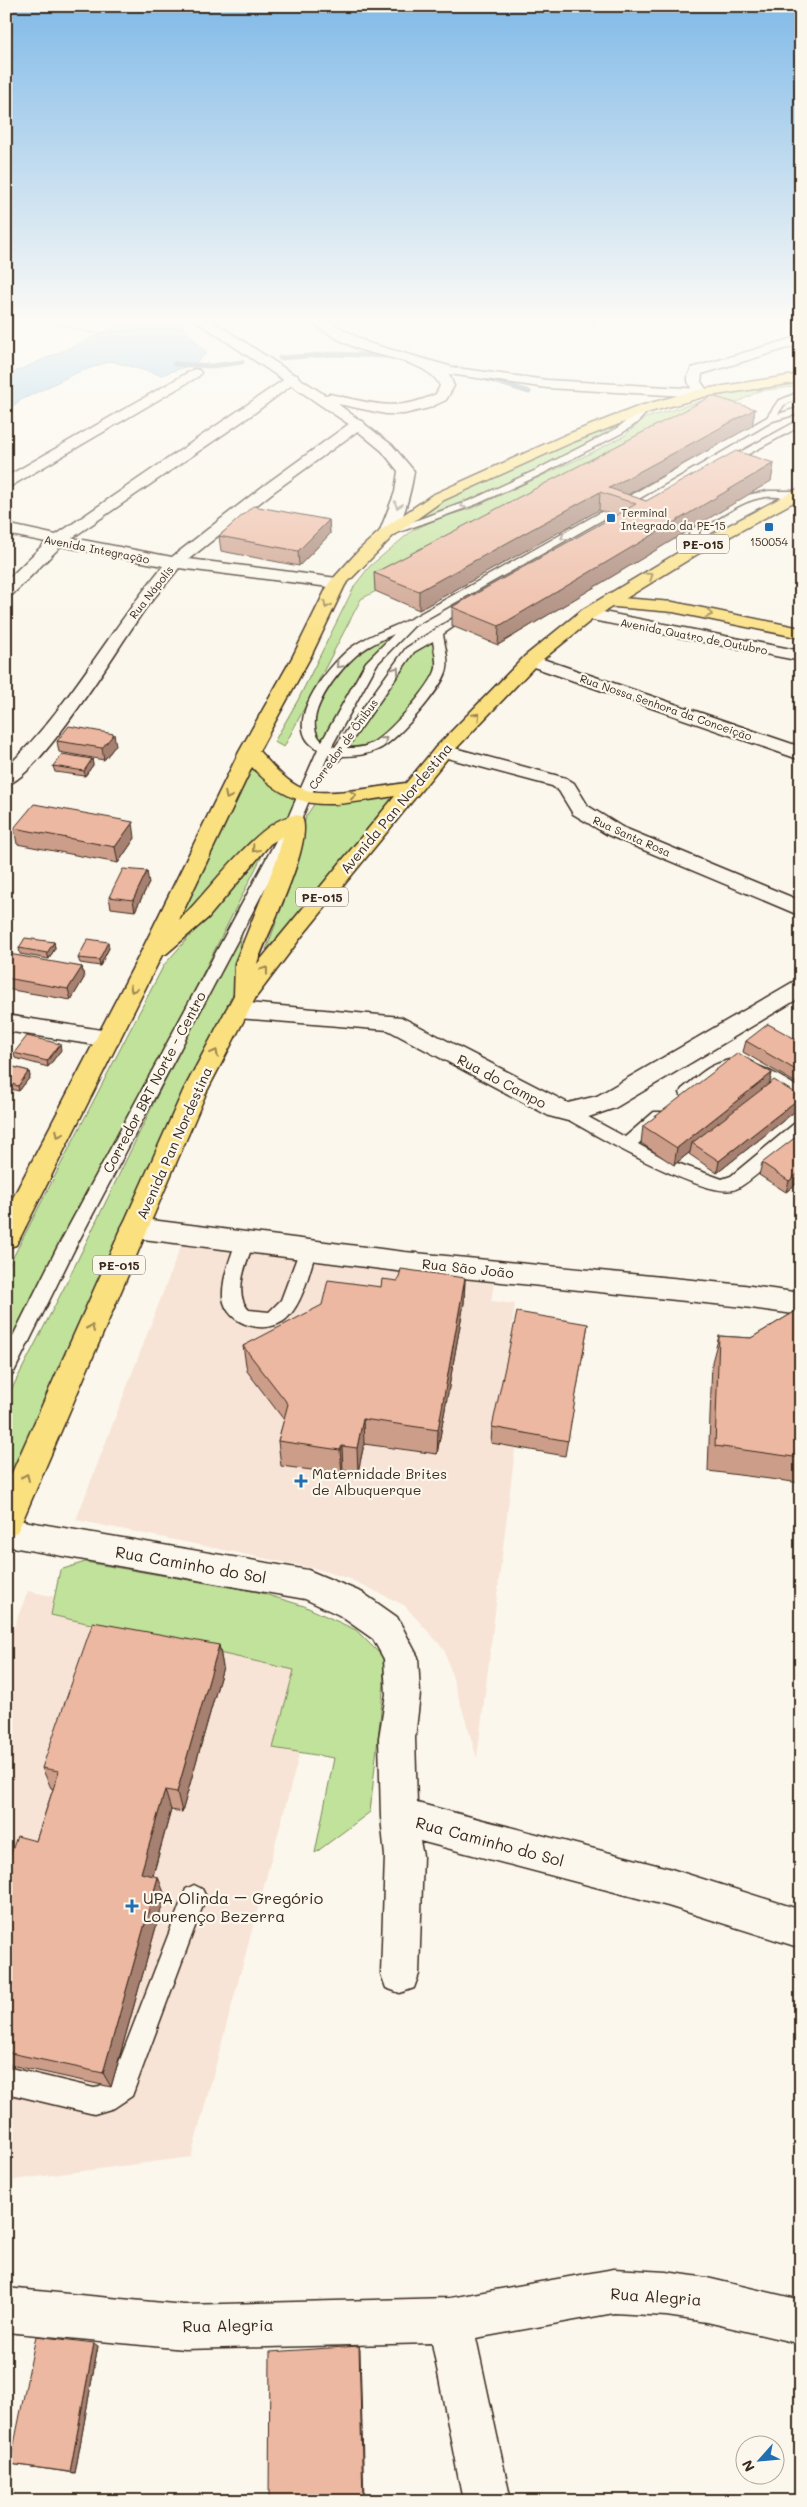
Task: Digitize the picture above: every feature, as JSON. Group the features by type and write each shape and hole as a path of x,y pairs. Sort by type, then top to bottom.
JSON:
{"main road":[{"path":"6,1238 151,954 249,752 302,656 337,583 387,533 437,498 578,435"},
{"name":"Avenida Pan Nordestina","path":"6,1522 195,1091 242,1003 294,931 443,751 531,660 588,614 690,552 799,493"},
{"path":"609,602 639,602 673,607 801,633"},
{"path":"249,752 278,781 304,796 374,794 412,788"},
{"path":"151,954 200,913 264,840 294,820"},
{"path":"242,1003 246,963 293,845 294,820"}],"street":[{"path":"6,484 89,435"},
{"path":"6,591 57,541 214,435"},
{"name":"Rua Nápolis","path":"6,779 29,757 92,677 138,607 174,563 267,490 343,435"},
{"path":"371,435 386,448 406,471 403,492 387,533"},
{"name":"Avenida Integração","path":"6,529 57,541 174,563 337,583"},
{"name":"Avenida Quatro de Outubro","path":"588,614 801,656"},
{"name":"Rua Nossa Senhora da Conceição","path":"531,660 801,754"},
{"name":"Rua Santa Rosa","path":"443,751 559,782 566,787 580,810 616,831 801,910"},
{"name":"Rua do Campo","path":"242,1003 399,1025 535,1100 558,1110 568,1112 594,1107 606,1102 801,987"},
{"path":"6,1023 108,1039"},
{"name":"Rua São João","path":"135,1228 406,1262 744,1296 801,1304"},
{"name":"Rua Caminho do Sol","path":"6,1532 308,1585 351,1604 385,1628 401,1657 403,1694 397,1738 399,1817 668,1887 801,1929"},
{"path":"399,1817 404,1856 400,1974"},
{"name":"Rua Alegria","path":"6,2310 184,2327 450,2320 614,2291 666,2294 706,2300 801,2322"},
{"path":"450,2320 487,2501"}],"lane":[{"path":"486,602 437,631 442,667 439,676 404,722 382,743 371,748 338,753 325,748 311,737 308,716 328,677 339,664 363,644 380,634 410,624 742,435"},
{"path":"715,469 777,435"},
{"name":"Corredor de Ônibus","path":"304,796 325,748 372,662 410,624"},
{"name":"Corredor de Ônibus","path":"304,796 338,753 410,650 437,631"},
{"name":"Corredor BRT Norte - Centro","path":"6,1369 70,1241 294,820 304,796"},
{"path":"626,1144 718,1068 729,1066 755,1070 801,1097"},
{"path":"568,1112 657,1162 721,1185 730,1185 801,1127"},
{"path":"245,1242 230,1292 236,1308 249,1318 268,1320 282,1313 308,1249"},
{"path":"6,2080 94,2101 105,2099 122,2087 194,1897"}],"shaded area":[{"name":"Maternidade Brites de Albuquerque","path":"182,1243 494,1283 491,1301 515,1304 497,1439 516,1442 477,1758 444,1649 404,1605 350,1579 317,1569 76,1520"},
{"name":"UPA Olinda – Gregório Lourenço Bezerra","path":"28,1591 326,1655 191,2157 6,2181 6,1647"}],"green space":[{"path":"587,435 609,435 474,502 394,531 451,494"},
{"path":"675,435 361,599 284,747 274,742 298,700 355,585 370,566 413,530 439,518 473,508 624,436"},
{"path":"410,624 372,662 328,743 318,742 314,717 336,674 371,639"},
{"path":"437,631 439,676 382,743 338,753 410,650"},
{"path":"250,762 284,793 296,800 287,819 173,928"},
{"path":"406,795 266,950 292,879 306,816 315,803"},
{"path":"264,852 182,1015 6,1348 6,1271 130,1030 164,965"},
{"path":"243,929 237,961 236,997 6,1489 6,1400 66,1284 162,1086"},
{"path":"85,1562 258,1592 304,1606 356,1630 383,1657 384,1683 370,1812 315,1853 334,1758 273,1748 294,1670 51,1615 60,1570"}],"building":[{"path":"638,435 707,435 609,488 646,501 736,451 774,463 499,626 452,607 636,504 600,492 419,591 374,573"},
{"path":"253,506 329,520 298,551 219,536"},
{"path":"69,726 114,734 102,748 57,741"},
{"path":"62,754 92,759 84,771 53,766"},
{"path":"34,804 133,822 115,847 14,828"},
{"path":"123,869 147,871 133,900 109,897"},
{"path":"25,938 54,942 47,953 19,948"},
{"path":"88,939 108,942 99,960 78,958"},
{"path":"9,954 82,967 68,989 6,978 6,958"},
{"path":"768,1024 801,1042 801,1073 746,1041"},
{"path":"27,1036 60,1044 47,1061 14,1053"},
{"path":"738,1053 772,1073 677,1148 643,1126"},
{"path":"6,1065 29,1071 18,1086 6,1082"},
{"path":"774,1080 801,1097 719,1161 692,1143"},
{"path":"801,1133 801,1171 789,1181 762,1163"},
{"path":"401,1269 465,1278 438,1430 363,1419 357,1448 342,1446 340,1450 278,1441 288,1404 243,1346 322,1305 328,1280 381,1287 382,1279 398,1281"},
{"path":"801,1308 801,1458 715,1446 719,1336 751,1338"},
{"path":"517,1312 588,1324 568,1441 492,1427"},
{"path":"93,1622 219,1645 177,1792 165,1790 141,1873 158,1877 103,2073 6,2052 6,1868 17,1836 36,1841 59,1771 42,1768"},
{"path":"36,2336 94,2343 70,2472 10,2464"},
{"path":"359,2346 363,2501 269,2501 270,2352"}],"place":[{"name":"Terminal Integrado da PE-15","path":"611,518"},
{"name":"150054","path":"769,527"},
{"name":"Maternidade Brites de Albuquerque","path":"301,1481"},
{"name":"UPA Olinda – Gregório Lourenço Bezerra","path":"132,1906"}]}
